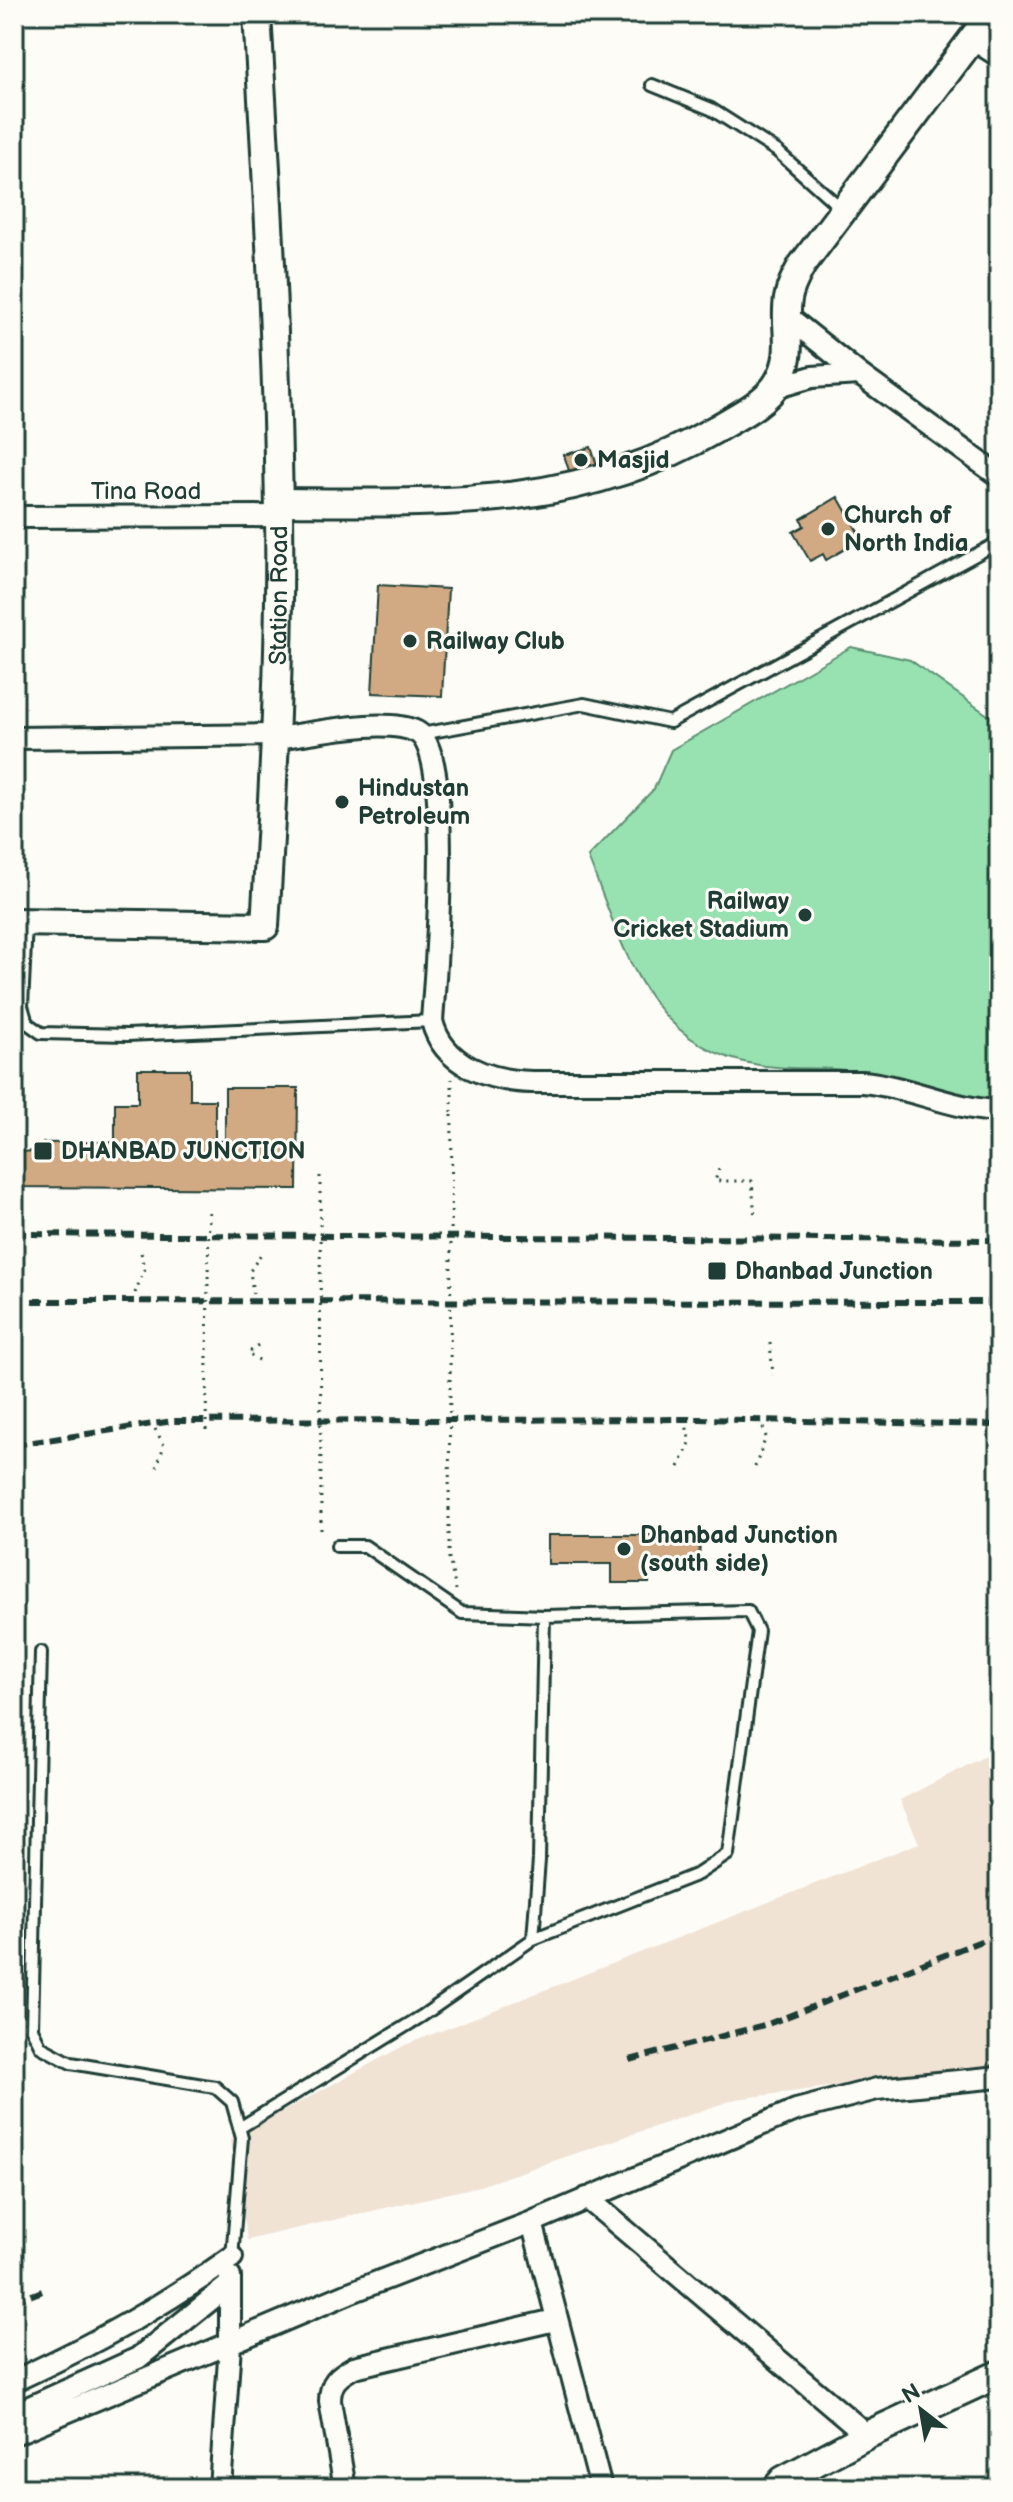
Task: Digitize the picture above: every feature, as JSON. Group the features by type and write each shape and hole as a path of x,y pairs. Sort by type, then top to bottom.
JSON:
{"street":[{"name":"Station Road","path":"20,922 265,926 276,737 279,509 274,292 257,14"},
{"path":"774,388 786,362 791,335 788,317 792,284 843,210 991,14"},
{"path":"972,39 999,56"},
{"path":"788,317 859,374 999,476"},
{"path":"279,509 472,500 595,482 647,465 696,440 739,415 774,388 812,377 859,374"},
{"name":"Tina Road","path":"14,517 279,509"},
{"path":"14,738 276,737 376,726 412,730 421,734 434,760 439,820 432,1021 439,1038 463,1064 506,1080 862,1082 890,1086 951,1104 999,1111"},
{"path":"14,2434 349,2293 532,2222 796,2110 877,2089 999,2077"},
{"path":"587,2198 867,2435"},
{"path":"532,2222 601,2488"},
{"path":"220,2488 230,2345 232,2257"},
{"path":"14,2381 95,2343 164,2305 232,2257"},
{"path":"14,2414 138,2358 229,2285"},
{"path":"345,2488 330,2401 330,2387 339,2375 354,2367 555,2320"},
{"path":"776,2488 783,2480 867,2435 999,2374"}],"lane":[{"path":"652,85 711,109 777,151 843,210"},
{"path":"421,734 584,704 670,722 999,542"},
{"path":"20,922 22,1006 27,1023 41,1033 127,1035 432,1021"},
{"path":"241,2127 398,2031 533,1939 698,1874 728,1854 758,1631 748,1611 544,1616 462,1613 365,1546 337,1546"},
{"path":"533,1939 539,1860 544,1616"},
{"path":"41,1652 32,2029 41,2047 71,2063 215,2087 232,2102 241,2127 242,2162 232,2257"}],"path":[{"path":"452,1069 449,1558 462,1613"},
{"path":"719,1169 715,1181 752,1181 755,1218"},
{"path":"320,1176 321,1530"},
{"path":"206,1430 209,1210"},
{"path":"135,1293 144,1270 141,1252"},
{"path":"253,1294 250,1271 261,1254"},
{"path":"770,1343 773,1375"},
{"path":"258,1345 248,1353 262,1362"},
{"path":"679,1467 690,1443 686,1424"},
{"path":"755,1467 766,1437 762,1424"},
{"path":"155,1429 164,1445 157,1467"}],"shaded area":[{"path":"999,1749 999,2065 736,2099 480,2186 247,2240 230,2140 405,2045 919,1843 900,1800"}],"green space":[{"name":"Railway Cricket Stadium","path":"851,647 910,660 999,723 999,1102 864,1073 759,1065 721,1055 690,1038 665,1015 628,958 588,857 654,789 671,750"}],"building":[{"name":"Masjid","path":"591,447 597,465 570,474 564,455"},
{"name":"Church of North India","path":"838,497 862,539 826,560 823,554 810,561 793,532 804,526 801,519"},
{"name":"Railway Club","path":"378,585 448,589 442,696 372,693"},
{"name":"Dhanbad Junction","path":"138,1069 190,1069 190,1100 215,1100 215,1141 225,1141 225,1088 298,1088 297,1189 14,1187 14,1152 43,1151 43,1143 115,1142 115,1103 138,1103"},
{"name":"Dhanbad Junction","path":"14,1070 24,1070 24,1099 14,1099"},
{"name":"Dhanbad Junction (south side)","path":"548,1535 700,1535 699,1566 649,1566 649,1583 612,1583 612,1564 548,1564"}],"railway":[{"path":"14,1234 999,1240"},
{"path":"14,1301 999,1302"},
{"path":"14,1445 173,1421 700,1419 999,1425"},
{"path":"630,2060 768,2024 999,1934"},
{"path":"14,2302 45,2290"}],"place":[{"name":"Masjid","path":"581,460"},
{"name":"Church of North India","path":"828,529"},
{"name":"Railway Club","path":"410,641"},
{"name":"Hindustan Petroleum","path":"342,802"},
{"name":"Railway Cricket Stadium","path":"805,915"},
{"name":"DHANBAD JUNCTION","path":"43,1151"},
{"name":"Dhanbad Junction","path":"717,1271"},
{"name":"Dhanbad Junction (south side)","path":"624,1549"}]}
